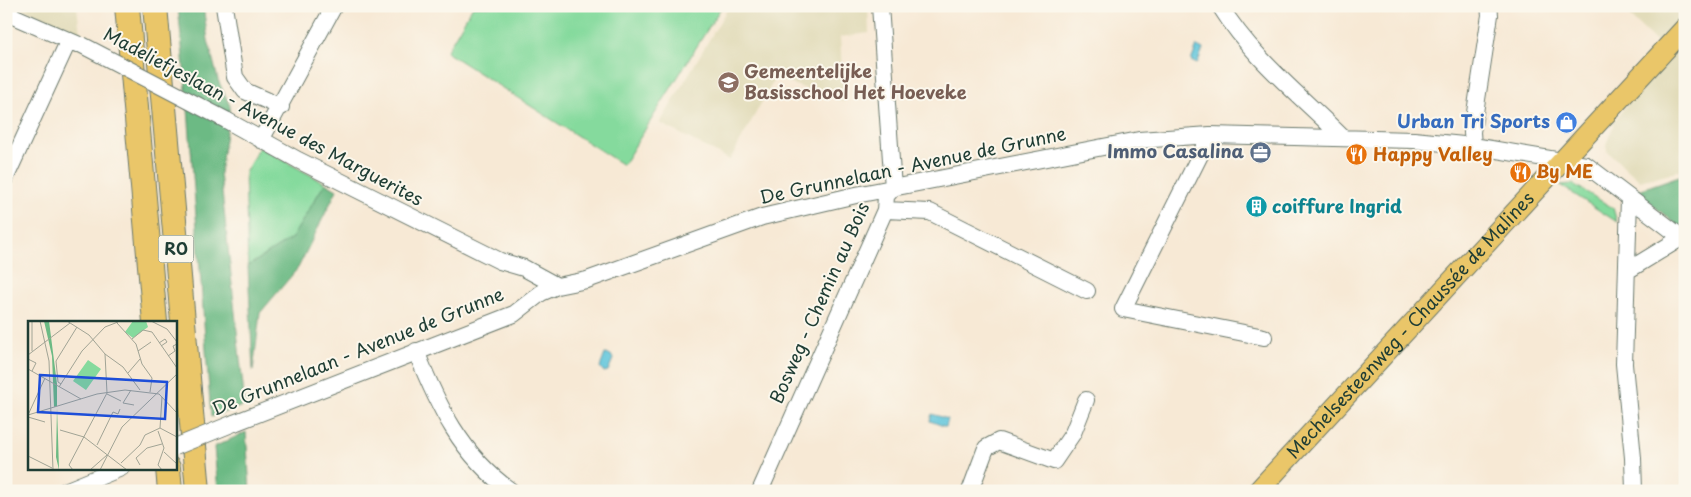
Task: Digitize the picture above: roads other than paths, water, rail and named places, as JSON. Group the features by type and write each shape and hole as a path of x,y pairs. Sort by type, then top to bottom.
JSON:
{"highway":[{"name":"R0","path":"127,6 155,321"},
{"name":"R0","path":"155,6 198,491"},
{"path":"168,470 170,491"}],"main road":[{"name":"Mechelsesteenweg - Chaussée de Malines","path":"1258,491 1685,28"}],"street":[{"path":"224,6 235,77 245,91 281,107"},
{"path":"262,140 334,6"},
{"name":"Bosweg - Chemin au Bois","path":"760,491 886,210 886,196 892,188 880,6"},
{"path":"1220,6 1237,33 1280,78 1342,137"},
{"path":"1473,146 1472,132 1490,15 1489,6"},
{"name":"Madeliefjeslaan - Avenue des Marguerites","path":"6,13 75,43 500,261 524,268 557,286"},
{"path":"6,177 75,43"},
{"path":"1210,135 1122,309 1264,337"},
{"name":"De Grunnelaan - Avenue de Grunne","path":"176,447 514,314 541,293 557,286 587,280 762,217 892,188 1139,140 1210,135 1414,140 1473,146 1563,160 1586,165 1683,239"},
{"path":"1629,198 1624,364 1633,458 1634,491"},
{"path":"886,210 930,212 1087,291"},
{"path":"1627,270 1683,239"},
{"name":"Madeliefjeslaan - Avenue des Marguerites","path":"500,261 541,293"},
{"path":"416,351 436,402 457,437 482,466 511,491"},
{"path":"970,491 986,448 999,441 1054,461 1073,433 1086,400"},
{"path":"65,491 116,470"}],"water":[{"path":"1197,46 1203,49 1197,64 1191,61"},
{"path":"605,354 611,355 613,359 608,371 604,372 600,367"},
{"path":"932,414 948,419 946,427 930,421"}],"place":[{"name":"Gemeentelijke Basisschool Het Hoeveke","path":"728,82"},
{"name":"Urban Tri Sports","path":"1566,122"},
{"name":"Immo Casalina","path":"1260,152"},
{"name":"Happy Valley","path":"1357,155"},
{"name":"By ME","path":"1520,172"},
{"name":"coiffure Ingrid","path":"1256,207"}]}
